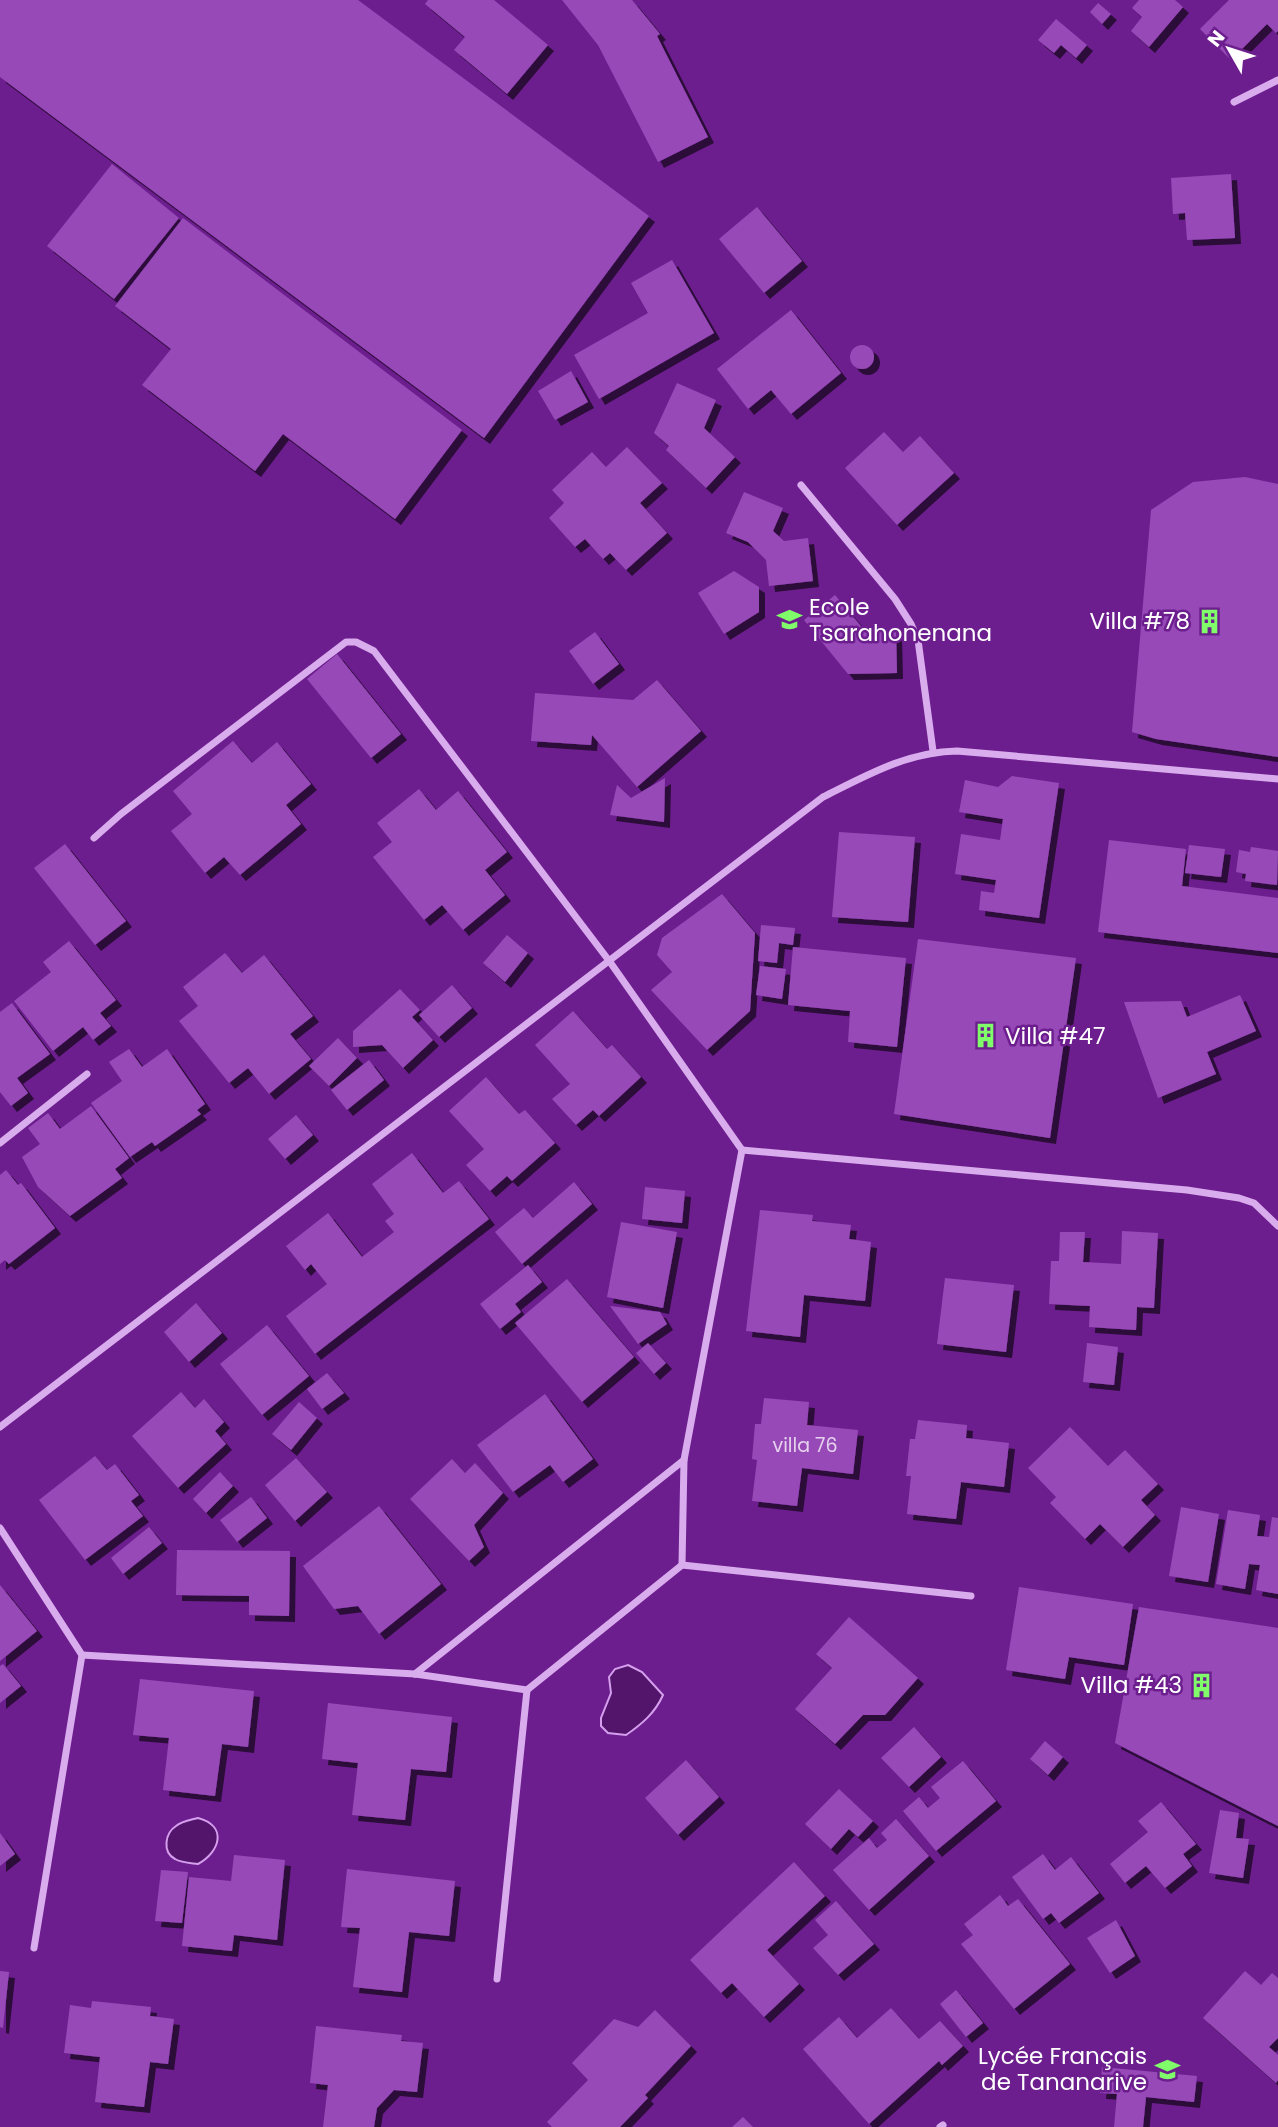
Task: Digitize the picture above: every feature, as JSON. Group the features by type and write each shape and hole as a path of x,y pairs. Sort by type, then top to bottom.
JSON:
{"street":[{"path":"1234,102 1278,80"},
{"path":"801,485 895,599 911,624 918,640 933,751"},
{"path":"94,838 121,814 346,642 356,642 374,651 381,658 610,962 742,1150 684,1460 682,1565"},
{"path":"0,1427 823,797 866,775 933,751 957,751 1278,779"},
{"path":"0,1143 87,1074"},
{"path":"742,1150 1186,1190 1254,1203 1278,1226"},
{"path":"415,1674 684,1460"},
{"path":"0,1528 82,1655 34,1948"},
{"path":"497,1979 527,1690 682,1565 971,1596"},
{"path":"82,1655 415,1674 527,1690"}],"shaded area":[{"path":"628,1665 642,1672 663,1695 648,1718 626,1735 608,1733 601,1726 601,1718 611,1693 609,1677 615,1669"},
{"path":"198,1818 214,1827 218,1840 216,1846 206,1859 198,1864 175,1859 168,1852 169,1833 181,1823"}],"building":[{"path":"0,0 358,0 649,216 484,438 0,77"},
{"path":"428,0 494,0 548,45 507,94 454,50 465,37 425,4"},
{"path":"562,0 632,0 660,34 657,36 708,137 658,162 598,45"},
{"path":"1139,0 1175,0 1183,7 1149,47 1131,31 1142,17 1132,8"},
{"path":"1229,0 1278,0 1278,31 1276,33 1267,24 1231,60 1200,29"},
{"path":"1098,3 1111,14 1102,24 1090,12"},
{"path":"1056,19 1087,45 1076,58 1061,45 1054,53 1038,40"},
{"path":"112,164 179,218 114,299 47,246"},
{"path":"1231,174 1235,238 1187,240 1185,213 1173,214 1171,178"},
{"path":"757,207 802,261 764,293 719,239"},
{"path":"183,218 462,430 395,519 283,434 255,471 142,385 171,349 115,306"},
{"path":"672,260 714,333 599,399 574,355 648,313 631,283"},
{"path":"791,310 841,373 791,414 771,390 748,409 717,369"},
{"path":"862,345 873,352 874,357 867,368 862,369 851,362 850,357 857,346"},
{"path":"571,371 588,402 555,420 538,391"},
{"path":"677,383 716,400 704,428 735,457 706,488 666,450 669,446 654,433"},
{"path":"884,432 903,452 920,436 954,473 897,525 845,468"},
{"path":"627,447 662,483 640,503 667,533 626,570 610,553 603,559 585,539 575,547 549,518 564,503 552,490 592,452 606,467"},
{"name":"Villa #78","path":"1245,477 1278,484 1278,757 1156,739 1132,732 1151,510 1193,482"},
{"path":"744,492 783,508 773,531 784,541 808,538 813,581 769,586 766,560 748,542 726,533"},
{"path":"734,571 759,587 759,612 724,634 698,593"},
{"path":"835,595 865,631 896,630 897,673 848,674 804,620"},
{"path":"595,632 619,664 593,684 569,651"},
{"path":"337,654 401,734 371,758 307,679"},
{"path":"657,680 701,731 637,787 592,735 591,745 531,741 535,693 633,700"},
{"path":"233,741 252,763 277,742 311,784 286,805 301,824 240,875 224,857 205,873 171,831 192,814 173,791"},
{"path":"1012,776 1059,783 1039,918 979,910 981,891 994,893 996,880 955,874 961,834 1000,840 1003,819 959,812 965,780 998,787"},
{"path":"665,778 664,822 610,815 617,785 631,798"},
{"path":"419,789 436,810 458,791 507,852 485,870 505,895 463,930 442,905 424,920 373,857 392,842 377,823"},
{"path":"839,832 915,837 908,922 832,917"},
{"path":"1109,840 1186,849 1182,886 1278,898 1278,953 1098,932"},
{"path":"65,844 126,921 95,945 34,868"},
{"path":"1189,845 1225,849 1221,877 1185,873"},
{"path":"1251,847 1278,851 1277,885 1245,881 1246,874 1236,872 1239,850 1250,852"},
{"path":"722,894 755,933 750,1011 707,1050 651,990 672,972 657,955 662,938"},
{"path":"761,925 795,928 793,945 779,943 777,963 758,961"},
{"path":"507,935 528,953 505,982 483,963"},
{"name":"Villa #47","path":"918,939 1076,958 1050,1138 894,1114"},
{"path":"69,941 116,1000 100,1013 111,1026 93,1040 83,1027 53,1051 14,1001 51,972 43,962"},
{"path":"793,947 906,958 897,1047 848,1042 850,1011 788,1005"},
{"path":"225,953 242,973 264,955 313,1016 290,1034 311,1059 269,1094 248,1068 229,1083 179,1021 198,1006 183,987"},
{"path":"760,966 786,969 782,999 756,995"},
{"path":"452,985 472,1008 439,1037 419,1015"},
{"path":"400,989 420,1010 412,1017 433,1040 403,1068 382,1045 353,1047 353,1031"},
{"path":"1240,995 1256,1031 1207,1052 1216,1074 1158,1098 1124,1002 1181,1001 1187,1017"},
{"path":"12,1003 50,1054 17,1078 28,1093 11,1106 0,1092 0,1012"},
{"path":"573,1011 607,1049 612,1045 641,1077 599,1116 593,1110 576,1125 552,1099 570,1084 535,1045"},
{"path":"338,1038 357,1058 329,1086 309,1066"},
{"path":"129,1049 142,1067 167,1049 205,1104 197,1110 201,1114 155,1146 152,1142 130,1157 91,1103 122,1081 109,1062"},
{"path":"369,1060 384,1080 347,1110 331,1090"},
{"path":"486,1077 519,1114 525,1110 555,1143 512,1181 507,1176 490,1191 466,1165 484,1149 449,1111"},
{"path":"91,1106 129,1158 115,1169 122,1178 70,1216 38,1187 22,1157 40,1144 28,1128 48,1113 60,1129"},
{"path":"296,1115 313,1135 285,1159 268,1139"},
{"path":"412,1153 443,1193 459,1181 489,1219 315,1354 286,1316 327,1284 311,1264 305,1270 286,1246 328,1213 362,1257 394,1232 385,1221 394,1214 372,1184"},
{"path":"6,1170 18,1185 21,1183 55,1228 9,1264 5,1260 0,1264 0,1175"},
{"path":"574,1182 592,1204 522,1264 495,1232 524,1208 533,1218"},
{"path":"645,1187 685,1191 682,1223 642,1219"},
{"path":"760,1210 813,1215 812,1221 851,1225 849,1239 871,1242 865,1301 804,1295 800,1337 746,1331"},
{"path":"621,1222 677,1232 663,1308 607,1297"},
{"path":"1122,1231 1158,1233 1154,1308 1137,1307 1136,1330 1089,1327 1090,1306 1049,1304 1051,1261 1059,1261 1060,1232 1085,1232 1083,1262 1121,1264"},
{"path":"528,1265 542,1282 515,1304 521,1312 500,1329 480,1304"},
{"path":"945,1278 1014,1285 1006,1352 937,1344"},
{"path":"567,1279 634,1357 582,1402 515,1323"},
{"path":"196,1303 222,1333 189,1362 164,1332"},
{"path":"610,1306 660,1312 667,1324 638,1344"},
{"path":"267,1325 309,1376 262,1415 220,1364"},
{"path":"648,1343 666,1363 654,1374 636,1353"},
{"path":"1087,1343 1118,1347 1114,1385 1083,1382"},
{"path":"327,1373 344,1393 322,1409 307,1389"},
{"path":"181,1392 195,1408 204,1399 224,1422 215,1431 226,1444 178,1488 132,1436"},
{"path":"545,1394 593,1459 563,1482 550,1465 513,1492 477,1445"},
{"path":"764,1398 809,1402 807,1425 858,1430 853,1474 802,1468 797,1506 752,1501 757,1460 752,1459 755,1424 761,1424"},
{"path":"299,1402 317,1418 291,1450 272,1434"},
{"path":"918,1420 967,1425 966,1438 1009,1443 1004,1487 961,1482 956,1519 907,1514 911,1476 906,1476 910,1439 915,1439"},
{"path":"1070,1427 1108,1466 1125,1450 1158,1484 1141,1500 1155,1515 1123,1547 1100,1524 1085,1539 1050,1503 1056,1497 1028,1468"},
{"path":"95,1456 107,1470 115,1464 139,1495 131,1501 143,1516 85,1560 39,1500"},
{"path":"296,1458 327,1492 295,1521 265,1485"},
{"path":"452,1459 465,1473 475,1463 503,1493 474,1525 484,1547 469,1561 410,1499"},
{"path":"220,1472 233,1486 206,1513 193,1499"},
{"path":"251,1497 267,1518 237,1542 220,1520"},
{"path":"379,1506 441,1584 379,1634 358,1606 334,1609 303,1566"},
{"path":"1181,1507 1219,1514 1208,1582 1169,1576"},
{"path":"1228,1510 1260,1515 1257,1536 1269,1537 1272,1517 1278,1518 1278,1594 1256,1590 1260,1565 1249,1564 1245,1589 1216,1584"},
{"path":"149,1527 162,1543 123,1574 111,1558"},
{"path":"177,1550 290,1551 289,1616 249,1615 249,1596 176,1595"},
{"path":"0,1585 37,1631 0,1661"},
{"path":"1019,1587 1133,1604 1124,1665 1069,1657 1065,1679 1006,1670"},
{"name":"Villa #43","path":"1139,1607 1278,1628 1278,1826 1115,1743"},
{"path":"849,1617 918,1678 885,1715 863,1715 835,1744 795,1709 832,1668 816,1654"},
{"path":"3,1664 21,1686 0,1703 0,1666"},
{"path":"140,1679 254,1691 248,1747 222,1744 215,1796 163,1790 169,1738 133,1735"},
{"path":"328,1703 452,1717 446,1772 411,1769 405,1820 352,1815 358,1763 322,1759"},
{"path":"914,1727 941,1757 909,1787 881,1758"},
{"path":"1045,1741 1063,1757 1048,1775 1030,1759"},
{"path":"686,1760 719,1797 678,1835 645,1798"},
{"path":"963,1761 996,1801 936,1851 903,1811 919,1797 928,1808 940,1798 931,1787"},
{"path":"839,1789 873,1821 858,1837 849,1829 831,1849 805,1824"},
{"path":"1161,1802 1196,1844 1183,1854 1192,1866 1165,1888 1146,1866 1125,1883 1110,1864 1148,1832 1138,1821"},
{"path":"1220,1810 1239,1813 1236,1838 1249,1839 1243,1878 1209,1873"},
{"path":"896,1819 929,1856 869,1910 833,1870 869,1838 877,1848 887,1840 881,1833"},
{"path":"0,1833 15,1854 0,1866"},
{"path":"1043,1854 1055,1870 1071,1857 1099,1893 1059,1923 1051,1913 1043,1919 1012,1877"},
{"path":"234,1855 285,1860 277,1940 234,1935 232,1951 182,1946 189,1877 231,1881"},
{"path":"794,1862 825,1896 767,1950 799,1984 764,2017 732,1983 721,1993 690,1960"},
{"path":"347,1869 455,1881 449,1936 409,1932 402,1992 353,1987 360,1928 341,1927"},
{"path":"161,1870 188,1872 182,1923 155,1921"},
{"path":"1000,1895 1008,1906 1018,1899 1070,1964 1014,2009 961,1944 973,1935 964,1924"},
{"path":"836,1901 874,1944 838,1975 813,1948 828,1935 815,1920"},
{"path":"1116,1920 1135,1956 1110,1973 1087,1938"},
{"path":"0,1971 9,1972 3,2028 0,2027"},
{"path":"1245,1971 1261,1985 1272,1973 1278,1978 1278,2038 1269,2047 1278,2055 1276,2083 1203,2018"},
{"path":"956,1990 983,2023 966,2037 940,2004"},
{"path":"92,2001 151,2007 150,2016 174,2019 168,2064 150,2062 144,2107 95,2102 100,2057 64,2053 70,2005 91,2008"},
{"path":"891,2008 919,2039 940,2021 963,2046 942,2065 939,2061 869,2124 803,2049 839,2017 857,2038"},
{"path":"655,2010 691,2046 645,2095 648,2098 620,2127 552,2127 547,2122 588,2080 572,2063 614,2019 638,2027"},
{"path":"316,2026 402,2035 401,2041 423,2043 417,2092 394,2090 377,2108 374,2127 323,2127 328,2085 310,2083"},
{"path":"1102,2067 1197,2076 1194,2102 1146,2097 1143,2127 1114,2127 1117,2094 1100,2093"},
{"path":"743,2117 753,2127 732,2127"}],"place":[{"name":"Ecole Tsarahonenana","path":"789,620"},
{"name":"Villa #78","path":"1210,621"},
{"name":"Villa #47","path":"985,1036"},
{"name":"Villa #43","path":"1202,1685"},
{"name":"Lycée Français de Tananarive","path":"1167,2069"}]}
